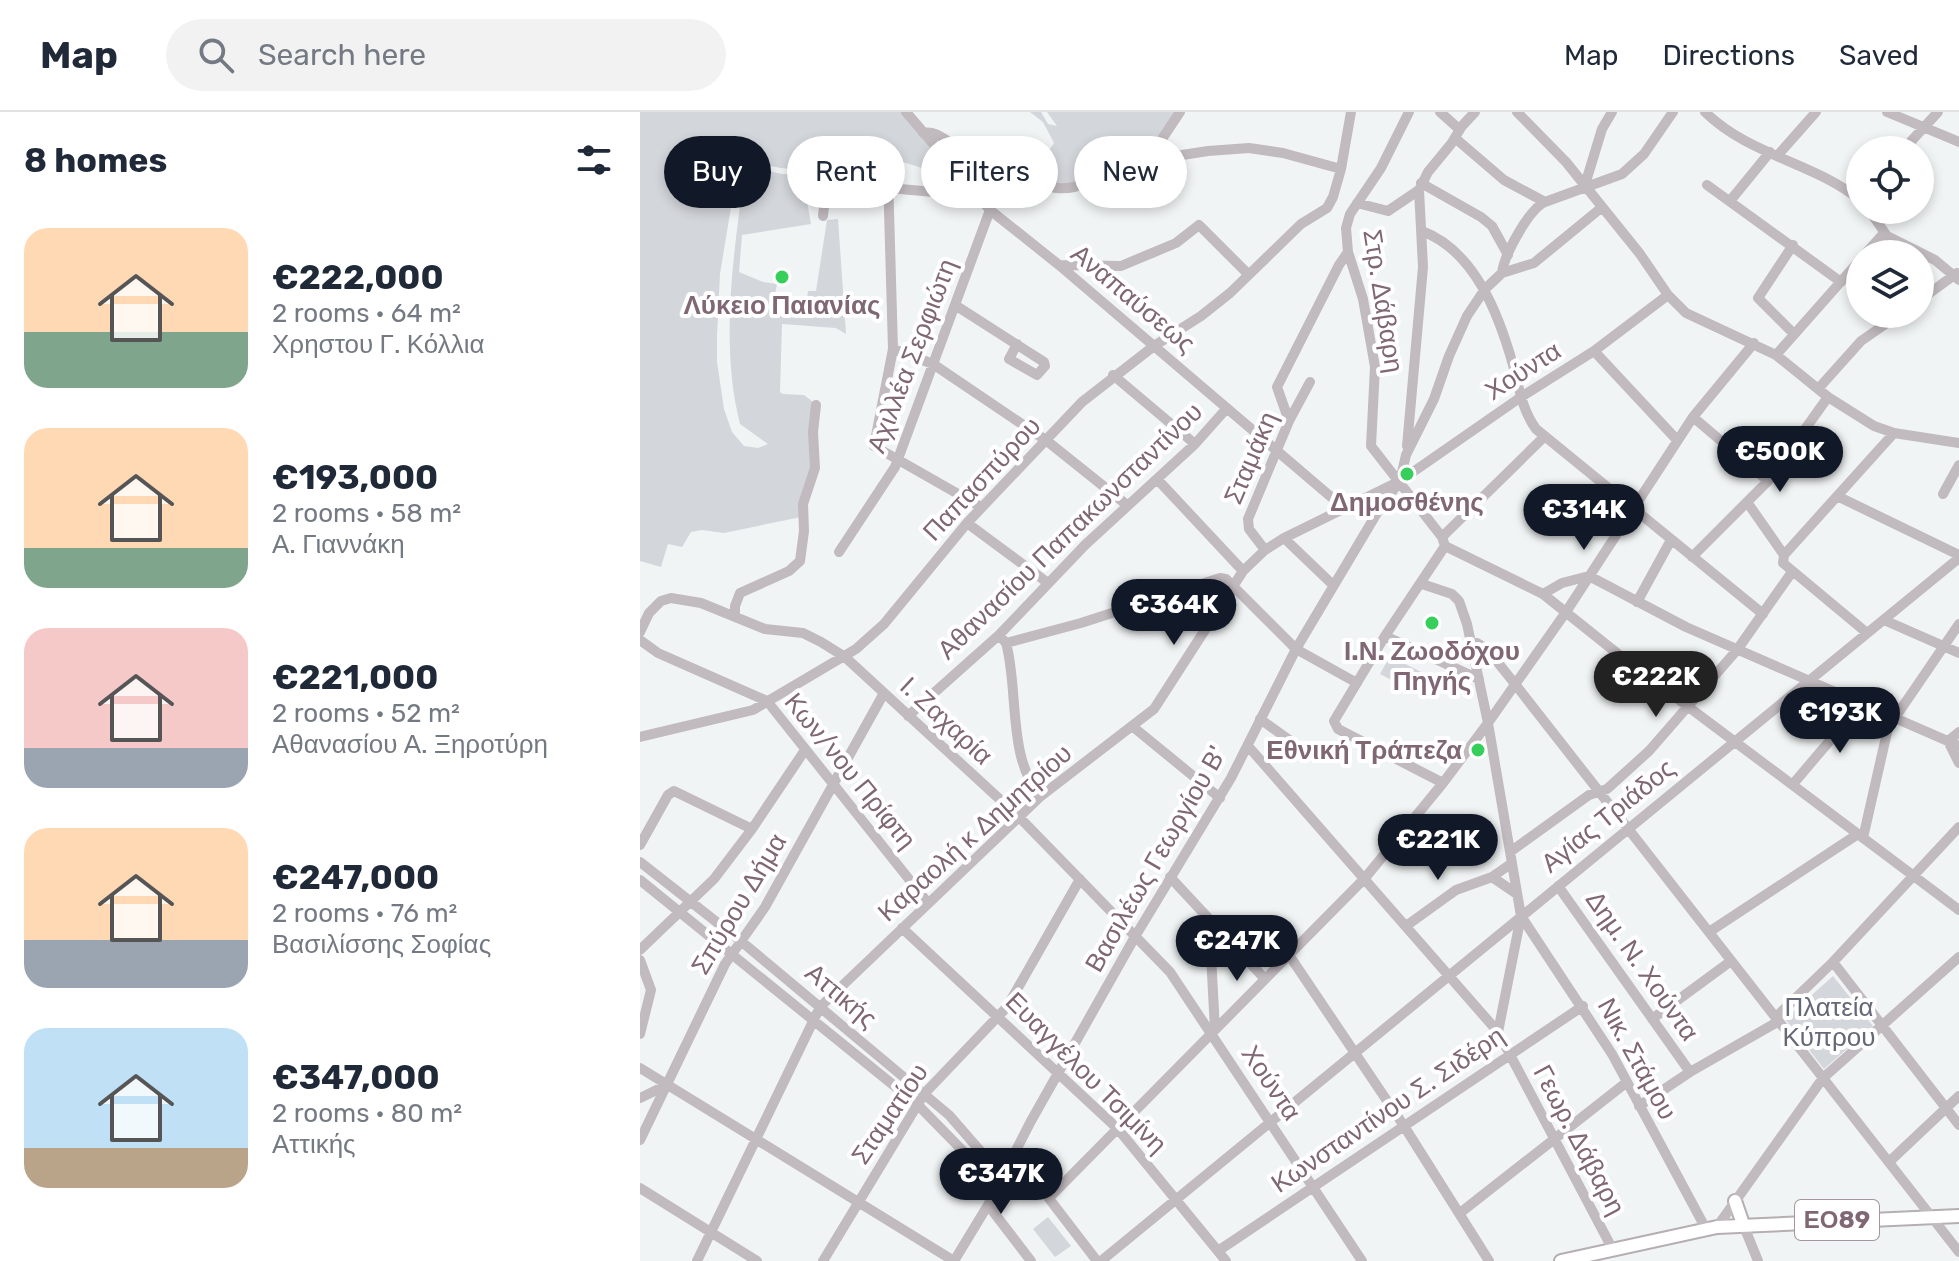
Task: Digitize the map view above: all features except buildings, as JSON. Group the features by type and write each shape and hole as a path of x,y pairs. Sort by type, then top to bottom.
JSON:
{"main road":[{"path":"1735,1201 1743,1224"},
{"name":"ΕΟ89","path":"1561,1261 1743,1224 1959,1216"}],"street":[{"name":"Αναπαύσεως","path":"906,112 926,136"},
{"path":"1164,136 1180,112"},
{"path":"1351,112 1332,201 1350,214 1381,168 1409,112"},
{"path":"1440,112 1457,134 1504,180 1545,202"},
{"path":"1357,203 1388,211 1420,187 1475,112"},
{"path":"1517,112 1566,162 1640,254 1668,295 1686,313 1776,355 1828,397 1874,426 1894,433 1959,443"},
{"path":"1584,188 1602,129 1612,112"},
{"path":"1502,273 1508,255 1538,205 1622,174 1644,154 1673,112"},
{"path":"1705,112 1732,136 1846,188"},
{"path":"1730,201 1816,112"},
{"path":"1887,112 1959,142"},
{"path":"1917,136 1938,112"},
{"path":"923,133 934,133 962,150 1050,188 1074,187"},
{"path":"1187,155 1249,148 1283,153 1341,169"},
{"path":"1707,185 1841,282"},
{"path":"1400,481 1406,455 1419,315 1420,187"},
{"path":"1420,187 1462,204 1481,217 1492,226 1508,255"},
{"name":"Παπασπύρου","path":"640,737 745,713 845,657 884,624 981,507 1082,402 1113,375 1201,316 1301,224 1327,208 1332,201"},
{"path":"823,216 825,208"},
{"path":"889,208 893,349 874,446 981,507"},
{"path":"1406,455 1434,399 1467,316 1485,289 1502,273 1539,260 1601,208"},
{"name":"Αναπαύσεως","path":"990,210 1344,508"},
{"name":"Αχιλλέα Σερφιώτη","path":"839,552 897,460 990,210"},
{"name":"Στρ. Δάβαρη","path":"1350,214 1346,228 1348,252 1363,299 1375,367 1371,446 1444,542"},
{"path":"1878,224 1891,239 1935,260 1957,276 1934,291"},
{"path":"1059,265 1121,266 1176,243 1199,225 1248,274"},
{"path":"1422,231 1446,245 1469,267 1485,289 1529,420 1763,614"},
{"path":"1878,240 1884,233"},
{"path":"1793,245 1758,298 1794,334"},
{"path":"1289,421 1277,387 1348,252"},
{"path":"1776,355 1846,276"},
{"name":"Χούντα","path":"1400,481 1521,397 1594,351 1668,295"},
{"path":"955,305 1017,344"},
{"path":"1818,389 1861,341 1880,328"},
{"path":"1049,1198 1365,878 1488,723 1566,612 1693,417 1754,343"},
{"path":"893,349 933,364 1047,441 1127,505"},
{"path":"1594,351 1677,440"},
{"path":"1113,375 1195,444"},
{"name":"Σταμάκη","path":"1265,550 1247,523 1289,421 1310,382"},
{"path":"1692,557 1768,481 1828,397"},
{"path":"735,616 740,593 789,571 800,561 804,531 803,504 815,468 813,432 816,405"},
{"name":"Αθανασίου Παπακωνσταντίνου","path":"908,716 1002,639 1048,583 1195,444 1227,408"},
{"path":"1693,417 1768,481"},
{"path":"1867,633 1782,561 1784,555 1894,433"},
{"path":"1443,783 1338,729 1334,721 1385,636 1422,584 1444,542 1545,436"},
{"path":"1943,494 1959,465"},
{"path":"1157,479 1243,571"},
{"name":"Καραολή κ Δημητρίου","path":"697,1261 820,1007 1041,796 1161,702 1233,584 1265,550 1400,481"},
{"name":"Βασιλέως Γεωργίου Β'","path":"954,1261 1136,935 1220,798 1296,649 1400,481"},
{"path":"1837,496 1959,557"},
{"path":"1747,502 1784,555"},
{"path":"967,523 1048,583"},
{"path":"1284,538 1333,585"},
{"path":"1637,602 1671,540"},
{"path":"1444,542 1543,594 1689,708 1959,910"},
{"name":"Αγίας Τριάδος","path":"1099,1261 1959,557"},
{"path":"1406,926 1456,890 1492,877 1553,819 1589,795 1607,789 1649,751 1737,650 1792,572"},
{"path":"1543,594 1562,583 1589,576 1737,650 1959,746"},
{"path":"1041,796 1027,777 1016,723 1012,671 1002,639 1081,623 1220,578 1233,584 1296,649 1357,683"},
{"path":"1422,584 1452,594 1459,601 1488,723 1511,857 1521,916 1498,1032"},
{"name":"Ι. Ζαχαρία","path":"640,632 654,606 671,598 701,603 765,629 810,636 845,657 1019,817 1136,935"},
{"path":"1884,620 1959,653"},
{"path":"1709,932 1861,836 1888,728 1959,624"},
{"path":"1385,636 1479,679"},
{"name":"Κων/νου Πρίφτη","path":"640,640 658,653 767,701 928,903"},
{"path":"1471,643 1487,649 1959,1252"},
{"name":"Σπύρου Δήμα","path":"640,1140 732,954 765,907 884,693"},
{"path":"1793,784 1861,704"},
{"path":"1260,719 1299,747 1314,752"},
{"path":"1132,726 1220,798"},
{"path":"1948,741 1959,732"},
{"path":"1948,741 1959,763"},
{"name":"Γεωρ. Δάβαρη","path":"1248,746 1498,1032 1613,1250"},
{"path":"640,950 714,879 805,750"},
{"path":"640,845 668,795 674,791 752,829"},
{"path":"1639,1106 1777,1019 1959,827"},
{"name":"Αττικής","path":"640,862 742,942 949,1115 1003,1177"},
{"path":"1170,877 1265,979"},
{"path":"1492,877 1517,894"},
{"name":"Σταματίου","path":"823,1261 924,1094 1019,989 1080,879"},
{"name":"Αττικής","path":"640,880 918,1105 962,1150 994,1193"},
{"name":"Δημ. Ν. Χούντα","path":"1558,886 1690,1072"},
{"name":"Νικ. Στάμου","path":"1521,916 1583,1006 1712,1228"},
{"path":"1209,919 1213,1031"},
{"name":"Ευαγγέλου Τσιμίνη","path":"902,928 1118,1129 1226,1261"},
{"name":"Χούντα","path":"1136,935 1170,972 1213,1031 1362,1261"},
{"path":"1289,955 1404,1126 1489,1261"},
{"path":"1712,1228 1735,1201 1823,1078 1959,957"},
{"path":"640,960 651,990 640,1034"},
{"path":"1652,1019 1731,961"},
{"path":"1833,962 1959,1125"},
{"name":"Κωνσταντίνου Σ. Σιδέρη","path":"1218,1251 1583,1006"},
{"path":"640,1067 954,1261"},
{"path":"1460,1213 1627,1082"},
{"path":"640,1098 667,1085"},
{"path":"1889,1162 1959,1096"},
{"path":"1014,1153 1099,1261"},
{"path":"640,1188 757,1261"},
{"path":"988,1205 1031,1261"},
{"path":"1743,1224 1758,1261"}],"green space":[{"path":"640,112 902,112 922,136 921,168 905,163 905,136 787,136 787,168 771,165 771,136 664,136 664,208 731,208 720,274 717,362 724,409 732,432 744,446 758,448 768,444 740,424 735,399 730,346 733,266 740,208 771,208 771,172 787,174 787,208 808,208 811,224 742,235 739,272 777,284 775,295 781,297 781,314 804,318 808,291 816,291 827,220 838,219 846,334 836,328 782,324 780,392 804,395 812,401 815,461 801,517 724,533 691,532 682,547 668,544 661,567 640,561"},
{"path":"1030,112 1041,112 1048,124 1057,126 1047,112 1177,112 1159,136 1074,136 1074,182 1064,186 1058,185 1058,136 1050,136 1043,122"},
{"path":"1390,656 1421,672 1412,691 1380,674"},
{"name":"Πλατεία Κύπρου","path":"1833,976 1873,1026 1824,1069 1785,1019"},
{"path":"1048,1217 1071,1246 1055,1257 1033,1229"}],"place":[{"name":"Λύκειο Παιανίας","path":"782,277"},
{"name":"Δημοσθένης","path":"1407,474"},
{"name":"Ι.Ν. Ζωοδόχου Πηγής","path":"1432,623"},
{"name":"Εθνική Τράπεζα","path":"1478,750"}]}
